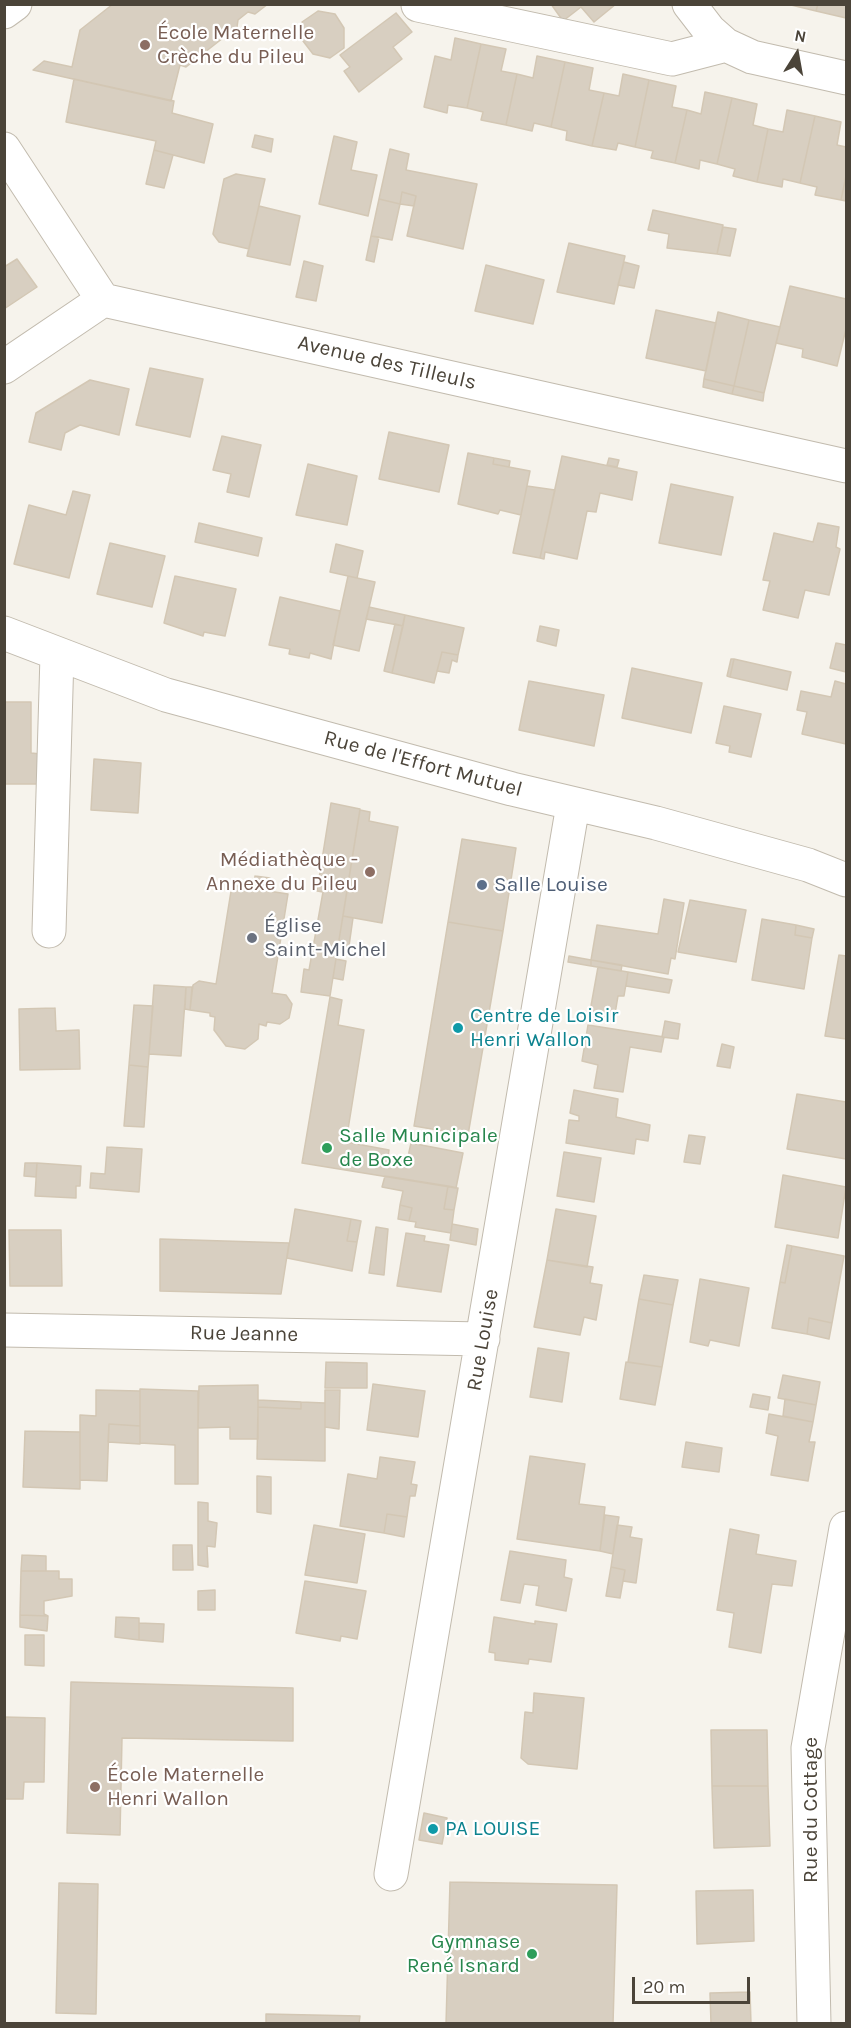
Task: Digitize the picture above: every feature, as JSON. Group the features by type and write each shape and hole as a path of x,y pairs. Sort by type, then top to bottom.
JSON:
{"street":[{"path":"4,12 15,4"},
{"path":"689,4 709,30 726,45 752,57 846,78"},
{"path":"418,5 672,59 726,45"},
{"path":"4,149 103,300 4,367"},
{"name":"Avenue des Tilleuls","path":"103,300 846,466"},
{"name":"Rue de l'Effort Mutuel","path":"4,633 166,695 573,805 656,823 808,865 846,880"},
{"path":"49,930 57,655"},
{"name":"Rue Louise","path":"391,1874 573,805"},
{"name":"Rue Jeanne","path":"4,1330 483,1339"},
{"name":"Rue du Cottage","path":"814,2024 808,1748 846,1528"}],"building":[{"name":"École Maternelle Crèche du Pileu","path":"113,4 268,4 255,14 248,12 238,20 237,27 186,67 180,65 171,101 33,70 44,61 72,67 80,30"},
{"path":"551,4 616,4 594,22 581,7 563,21"},
{"path":"787,4 818,4 816,11"},
{"path":"818,4 846,4 846,18 816,11"},
{"path":"318,11 335,14 344,28 344,48 330,58 313,54 303,41 302,22"},
{"path":"396,13 412,32 393,47 402,59 359,92 344,71 350,67 340,55"},
{"path":"455,38 481,44 467,108 448,105 447,113 424,107 435,56 451,60"},
{"path":"481,44 506,49 501,71 517,74 506,125 481,120 483,112 467,108"},
{"path":"537,56 565,62 551,127 534,123 532,131 506,125 517,74 533,78"},
{"path":"565,62 593,68 589,90 604,93 592,146 566,140 567,131 551,127"},
{"path":"623,74 649,80 635,147 618,143 616,150 592,146 604,93 619,96"},
{"path":"74,79 174,101 172,113 213,124 204,163 154,150 156,141 66,122"},
{"path":"649,80 676,86 672,107 687,110 675,163 651,158 653,151 635,147"},
{"path":"705,92 732,98 717,164 700,160 699,169 675,163 687,110 701,114"},
{"path":"732,98 757,104 753,125 768,129 757,182 733,176 735,169 717,164"},
{"path":"787,110 815,116 800,183 783,179 782,187 757,182 768,129 783,132"},
{"path":"815,116 841,122 837,145 846,147 846,176 841,200 815,195 817,187 800,183"},
{"path":"255,135 273,139 271,152 252,147"},
{"path":"334,136 357,142 351,170 377,175 368,216 319,204"},
{"path":"390,149 409,154 406,170 477,184 463,249 407,236 416,196 402,192 400,204 379,199"},
{"path":"154,150 173,155 164,188 146,184"},
{"path":"236,174 265,179 249,249 219,242 213,234 224,179"},
{"path":"846,176 846,201 841,200"},
{"path":"402,192 416,196 414,206 400,204"},
{"path":"379,199 400,204 392,240 371,236"},
{"path":"259,206 300,216 290,265 247,256"},
{"path":"653,210 723,225 717,254 667,248 669,234 648,230"},
{"path":"723,227 736,229 730,256 717,254"},
{"path":"371,236 379,237 374,262 366,260"},
{"path":"569,243 625,256 614,304 557,292"},
{"path":"17,259 37,287 4,309 4,267"},
{"path":"304,261 323,266 316,301 296,297"},
{"path":"624,262 639,266 634,288 618,285"},
{"path":"486,265 544,280 533,324 475,311"},
{"path":"790,286 846,299 846,329 837,366 802,357 803,349 776,343"},
{"path":"656,310 716,323 706,371 646,358"},
{"path":"718,312 749,320 734,386 704,379"},
{"path":"749,320 780,327 764,393 734,386"},
{"path":"150,368 203,379 190,437 136,425"},
{"path":"704,379 734,386 732,394 703,387"},
{"path":"90,380 129,389 119,435 80,425 65,433 61,450 29,442 36,413"},
{"path":"734,386 764,393 763,401 732,394"},
{"path":"389,432 449,445 439,492 379,479"},
{"path":"222,436 261,445 249,497 227,492 231,474 213,470"},
{"path":"468,453 494,458 493,464 530,471 521,515 500,510 498,514 458,504"},
{"path":"562,456 637,472 632,500 600,493 596,512 587,511 577,559 545,552 544,559 540,558"},
{"path":"494,458 510,461 509,467 493,464"},
{"path":"609,458 619,460 617,467 607,465"},
{"path":"308,464 357,476 347,525 296,515"},
{"path":"671,484 733,497 721,555 659,543"},
{"path":"527,486 555,490 540,558 513,553"},
{"path":"73,491 90,495 69,578 14,564 29,505 66,515"},
{"path":"199,523 262,538 258,556 195,542"},
{"path":"818,523 839,527 836,547 840,549 829,595 805,590 798,618 763,610 770,581 763,580 774,533 813,542"},
{"path":"110,543 165,556 152,607 97,594"},
{"path":"336,544 363,551 357,578 330,572"},
{"path":"175,576 236,589 225,636 204,632 203,636 164,623"},
{"path":"348,576 375,582 359,651 333,645"},
{"path":"280,597 340,611 331,659 310,653 309,658 289,654 290,649 269,645"},
{"path":"369,607 405,615 403,626 366,619"},
{"path":"405,615 464,628 458,655 442,652 434,683 392,673"},
{"path":"395,624 403,626 392,673 384,671"},
{"path":"540,626 559,630 556,646 537,641"},
{"path":"836,643 846,645 846,672 830,668"},
{"path":"442,652 458,655 457,662 452,660 449,673 437,671"},
{"path":"731,659 734,659 730,677 727,676"},
{"path":"734,659 791,672 787,690 730,677"},
{"path":"632,668 702,683 691,733 622,718"},
{"path":"529,681 604,695 594,746 519,730"},
{"path":"835,681 846,684 846,744 802,734 807,712 797,710 801,691 831,697"},
{"path":"4,702 31,702 31,753 41,754 42,784 4,784"},
{"path":"724,706 761,714 751,757 729,752 730,746 716,743"},
{"path":"94,759 141,763 138,813 91,810"},
{"path":"331,803 360,809 330,996 301,992 304,969 309,970 323,892 317,891"},
{"name":"Médiathèque - Annexe du Pileu","path":"360,810 370,812 369,821 398,827 382,923 343,916"},
{"name":"Salle Louise","path":"462,839 516,848 503,931 448,922"},
{"name":"Église Saint-Michel","path":"255,876 270,878 268,891 288,894 272,993 286,995 292,1004 289,1018 280,1024 267,1022 266,1026 259,1024 258,1039 245,1049 226,1046 214,1030 215,1017 210,1016 210,1013 190,1010 193,985 199,981 216,984 232,885 253,889"},
{"path":"664,899 684,903 675,959 671,958 668,974 591,960 597,925 658,934"},
{"path":"690,900 746,910 736,962 678,952"},
{"path":"343,916 353,918 348,953 337,952"},
{"path":"762,919 796,925 795,935 812,938 804,989 752,980"},
{"name":"Centre de Loisir Henri Wallon","path":"448,922 503,931 468,1135 414,1126"},
{"path":"796,925 814,929 812,938 795,935"},
{"path":"839,955 846,956 846,1039 825,1036"},
{"path":"569,956 591,960 591,966 568,962"},
{"path":"336,959 346,961 343,980 333,978"},
{"path":"591,960 622,965 621,971 591,966"},
{"path":"598,967 628,972 624,996 618,996 614,1020 589,1017"},
{"path":"628,972 672,980 669,993 626,986"},
{"path":"154,985 186,987 181,1056 149,1054"},
{"path":"186,987 192,987 190,1010 185,1009"},
{"path":"330,997 342,1000 338,1025 364,1030 346,1142 389,1150 388,1158 407,1161 411,1143 463,1153 456,1188 302,1163"},
{"path":"134,1005 153,1006 148,1067 129,1065"},
{"path":"55,1008 56,1031 79,1030 80,1069 20,1070 19,1009"},
{"path":"665,1021 680,1024 678,1039 662,1037"},
{"path":"588,1025 664,1037 661,1052 630,1047 623,1092 594,1088 598,1065 582,1061"},
{"path":"722,1044 734,1047 730,1068 717,1066"},
{"path":"129,1065 148,1067 144,1127 124,1126"},
{"path":"574,1090 618,1099 616,1117 650,1125 648,1141 636,1139 634,1154 566,1143 569,1120 579,1121 579,1116 570,1113"},
{"path":"797,1094 846,1102 846,1159 787,1149"},
{"path":"689,1135 705,1137 700,1164 684,1162"},
{"path":"107,1147 142,1149 139,1192 90,1188 91,1173 105,1174"},
{"path":"564,1152 601,1158 594,1202 557,1196"},
{"path":"25,1163 37,1163 36,1177 24,1176"},
{"path":"37,1163 81,1166 80,1186 76,1186 76,1198 35,1196"},
{"path":"783,1175 846,1187 838,1238 775,1227"},
{"path":"385,1176 448,1186 444,1209 454,1210 451,1233 415,1227 416,1222 409,1221 412,1208 400,1205 403,1191 382,1187"},
{"path":"448,1186 458,1188 454,1210 444,1209"},
{"path":"400,1205 412,1208 409,1221 398,1219"},
{"path":"295,1209 351,1219 347,1241 357,1242 352,1271 287,1258"},
{"path":"556,1209 596,1216 587,1267 547,1260"},
{"path":"351,1219 361,1221 357,1242 347,1241"},
{"path":"452,1224 478,1229 476,1245 450,1240"},
{"path":"376,1227 388,1229 384,1275 369,1273"},
{"path":"9,1230 61,1230 62,1286 10,1286"},
{"path":"406,1233 425,1236 424,1241 449,1245 441,1292 397,1286"},
{"path":"160,1239 289,1243 281,1294 160,1291"},
{"path":"787,1245 792,1246 785,1283 780,1282"},
{"path":"792,1246 844,1256 832,1323 809,1318 807,1334 772,1328 780,1282 785,1283"},
{"path":"547,1260 593,1267 590,1283 602,1285 596,1320 584,1317 580,1335 534,1327"},
{"path":"644,1275 678,1280 673,1305 639,1299"},
{"path":"700,1279 749,1288 739,1346 710,1340 708,1346 690,1342"},
{"path":"639,1299 673,1305 662,1367 628,1362"},
{"path":"809,1318 832,1323 829,1339 807,1334"},
{"path":"538,1348 569,1353 562,1402 530,1397"},
{"path":"326,1362 367,1363 367,1388 325,1388"},
{"path":"626,1362 662,1367 655,1405 620,1399"},
{"path":"783,1375 820,1382 816,1405 778,1398"},
{"path":"373,1384 425,1391 418,1437 367,1430"},
{"path":"258,1385 258,1439 230,1439 230,1427 198,1428 199,1386"},
{"path":"140,1389 198,1391 198,1484 175,1484 175,1445 140,1443"},
{"path":"96,1390 140,1391 140,1426 109,1424 107,1481 80,1480 80,1415 96,1416"},
{"path":"325,1390 340,1390 339,1429 325,1427"},
{"path":"753,1394 770,1397 768,1410 750,1407"},
{"path":"785,1399 816,1405 813,1422 783,1416"},
{"path":"258,1400 301,1402 301,1409 258,1407"},
{"path":"301,1402 325,1403 325,1461 257,1459 258,1407 301,1409"},
{"path":"769,1414 813,1422 809,1442 815,1442 808,1481 771,1475 778,1436 766,1433"},
{"path":"109,1424 140,1426 140,1444 108,1442"},
{"path":"25,1431 80,1432 80,1489 23,1487"},
{"path":"686,1442 722,1448 719,1472 682,1467"},
{"path":"530,1456 585,1464 579,1504 605,1507 600,1551 517,1539"},
{"path":"380,1457 415,1462 411,1484 417,1485 415,1496 410,1496 407,1517 387,1514 384,1533 340,1526 348,1474 377,1479"},
{"path":"257,1476 271,1477 271,1514 257,1512"},
{"path":"198,1502 208,1503 208,1521 217,1523 215,1547 207,1546 208,1567 198,1565"},
{"path":"387,1514 407,1517 404,1537 384,1533"},
{"path":"605,1515 619,1517 613,1554 600,1551"},
{"path":"314,1525 365,1534 357,1583 305,1575"},
{"path":"617,1525 632,1527 630,1537 642,1539 636,1583 623,1581 625,1570 611,1567"},
{"path":"730,1529 759,1535 756,1554 796,1561 792,1586 772,1584 761,1653 729,1647 734,1613 717,1610"},
{"path":"173,1545 192,1545 193,1570 173,1570"},
{"path":"510,1551 566,1560 564,1577 572,1579 566,1611 536,1605 539,1586 524,1584 520,1603 501,1600"},
{"path":"22,1555 46,1556 46,1571 21,1571"},
{"path":"611,1567 625,1570 620,1598 606,1596"},
{"path":"21,1571 59,1571 59,1579 72,1579 72,1596 44,1601 44,1614 48,1616 20,1615"},
{"path":"305,1581 366,1591 357,1639 341,1636 340,1641 296,1633"},
{"path":"215,1590 215,1610 198,1610 198,1591"},
{"path":"20,1615 48,1616 47,1631 20,1627"},
{"path":"116,1617 139,1618 139,1640 115,1637"},
{"path":"494,1617 535,1624 535,1621 557,1624 551,1662 529,1659 528,1664 495,1660 495,1653 489,1652"},
{"path":"139,1623 164,1624 163,1642 139,1640"},
{"path":"25,1635 44,1635 44,1666 25,1665"},
{"name":"École Maternelle Henri Wallon","path":"71,1682 293,1688 293,1741 122,1738 120,1835 67,1833"},
{"path":"534,1693 584,1698 577,1769 528,1764 521,1758 525,1712 533,1713"},
{"path":"4,1717 45,1718 44,1782 24,1782 23,1799 4,1799"},
{"path":"711,1730 767,1730 768,1786 712,1786"},
{"path":"712,1786 768,1786 770,1846 714,1848"},
{"name":"PA LOUISE","path":"424,1813 447,1818 442,1844 419,1840"},
{"name":"Gymnase René Isnard","path":"450,1882 617,1885 613,2024 446,2024"},
{"path":"59,1883 98,1884 96,2014 56,2013"},
{"path":"753,1890 754,1941 697,1944 696,1891"},
{"path":"750,1992 751,2024 711,2024 710,1993"},
{"path":"266,2014 360,2016 359,2024 266,2024"}],"place":[{"name":"École Maternelle Crèche du Pileu","path":"145,45"},
{"name":"Médiathèque - Annexe du Pileu","path":"370,872"},
{"name":"Salle Louise","path":"482,885"},
{"name":"Église Saint-Michel","path":"252,938"},
{"name":"Centre de Loisir Henri Wallon","path":"458,1028"},
{"name":"Salle Municipale de Boxe","path":"327,1148"},
{"name":"École Maternelle Henri Wallon","path":"95,1787"},
{"name":"PA LOUISE","path":"433,1829"},
{"name":"Gymnase René Isnard","path":"532,1954"}]}
